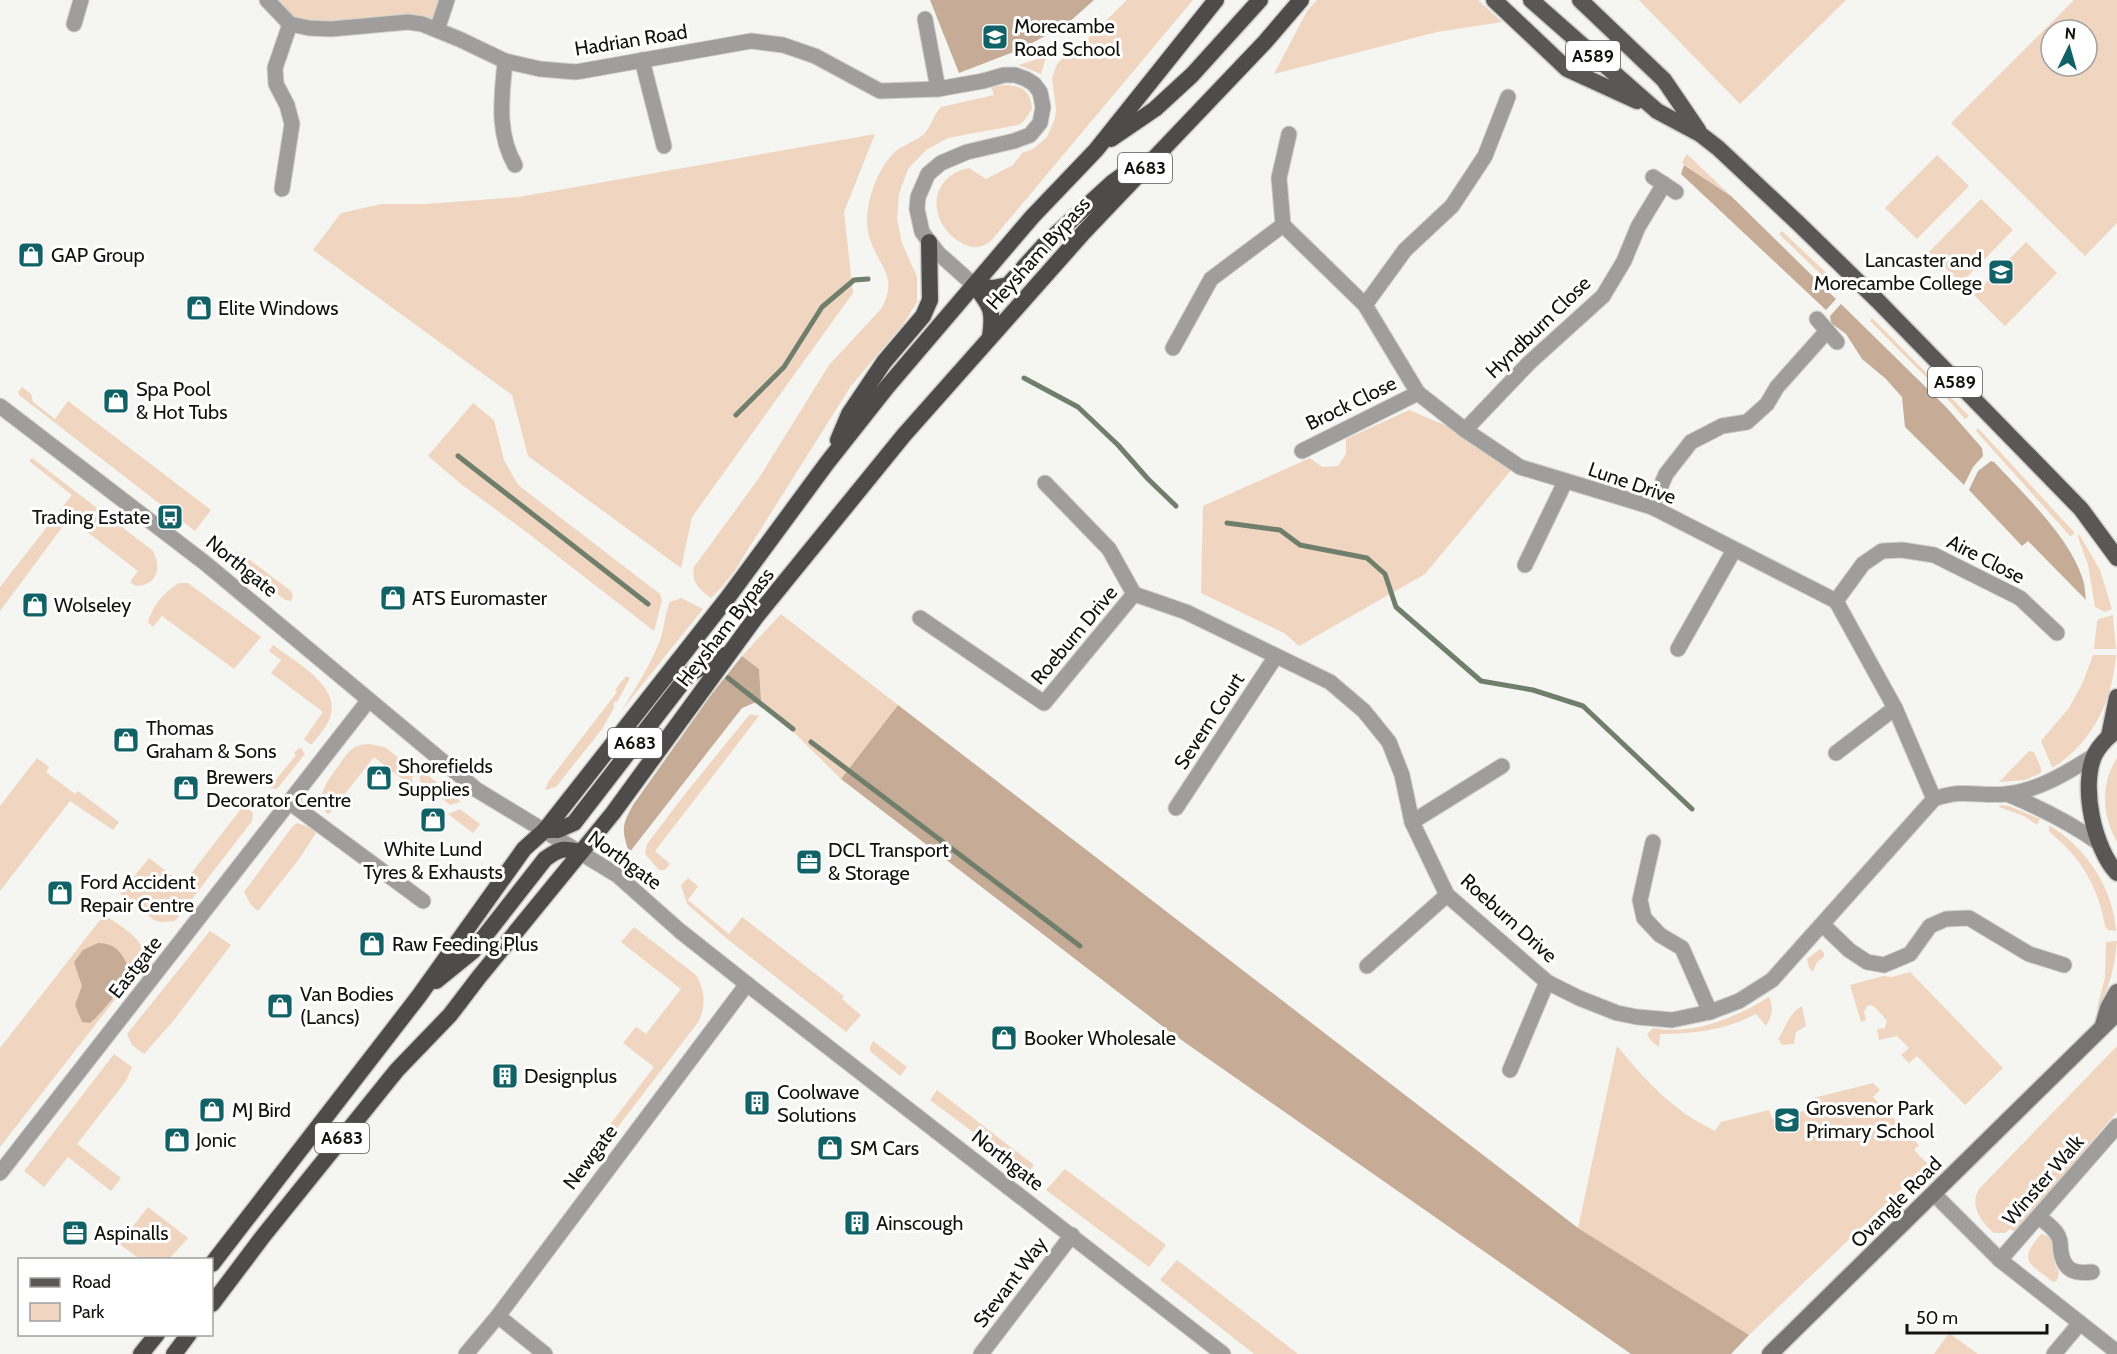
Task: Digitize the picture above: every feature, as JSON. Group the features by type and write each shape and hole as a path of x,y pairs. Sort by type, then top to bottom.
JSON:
{"highway":[{"name":"Heysham Bypass","path":"213,1263 419,996 524,849 545,830 729,597 887,387 1032,217 1096,150 1216,0"},
{"path":"1096,150 1155,109 1229,36 1260,0"},
{"name":"Heysham Bypass","path":"213,1304 264,1235 397,1070 450,1015 613,813 756,617 904,435 1084,232 1265,42 1301,0"},
{"path":"975,286 993,288 1008,285 1043,246 1113,182 1168,143"},
{"path":"828,463 849,414 884,362 923,316 930,300 929,242"},
{"path":"975,286 991,307 993,321 990,337"},
{"name":"A683","path":"545,830 558,830 574,823 689,674 730,651"},
{"name":"A683","path":"419,996 473,951 545,859 565,849 581,852"},
{"path":"141,1354 156,1336"},
{"path":"174,1354 188,1336"}],"main road":[{"path":"1494,0 1567,69 1657,111"},
{"name":"A589","path":"1532,0 1657,111 1700,134"},
{"name":"A589","path":"1580,0 1664,80 1700,134 1798,223 1878,301 2081,509 2117,558"},
{"path":"2115,875 2099,843 2089,794 2095,754 2113,733 2117,697"},
{"name":"Ovangle Road","path":"2102,1029 2108,1008 2117,992"},
{"name":"Ovangle Road","path":"1770,1354 2117,1013"}],"street":[{"path":"74,24 81,0"},
{"path":"267,0 290,24 275,68 276,84 292,124 282,189"},
{"path":"437,30 447,0"},
{"path":"925,19 938,89"},
{"name":"Hadrian Road","path":"290,24 331,29 388,22 408,22 437,30 505,61 540,69 576,72 750,41 783,45 814,56 880,91 938,89 1004,75 1015,75 1034,84 1040,92 1043,107 1040,123 1030,135 941,163 928,174 920,190 917,209 922,232 938,253 975,286"},
{"path":"642,60 664,146"},
{"path":"505,61 500,113 507,151 515,165"},
{"path":"1365,305 1405,250 1452,207 1485,156 1508,97"},
{"path":"1173,348 1211,279 1283,225 1279,178 1289,134"},
{"name":"Hyndburn Close","path":"1465,430 1528,363 1603,296 1624,261 1638,227 1664,184"},
{"name":"Lune Drive","path":"1283,225 1365,305 1418,393 1465,430 1520,467 1652,507 1836,601"},
{"path":"1652,507 1666,474 1691,442 1722,426 1747,422 1767,404 1778,387 1813,349 1832,337 1817,319"},
{"name":"Brock Close","path":"1302,451 1418,393"},
{"name":"Northgate","path":"0,406 205,563 477,790 617,875 680,931 747,984 1223,1354"},
{"path":"1526,565 1566,482"},
{"path":"1045,483 1109,549 1134,594"},
{"path":"1678,649 1734,550"},
{"name":"Aire Close","path":"1836,601 1863,564 1882,551 1902,550 1934,555 2020,598 2057,633"},
{"name":"Roeburn Drive","path":"920,618 1044,703 1134,594 1186,612 1330,682 1370,719 1389,742 1402,775 1412,822 1447,895 1547,982 1579,998 1627,1016 1672,1020 1710,1012 1739,1001 1772,980 1934,799"},
{"path":"1836,601 1895,708 1934,799 1964,792 2007,794 2053,780 2095,754"},
{"name":"Severn Court","path":"1176,808 1276,657"},
{"name":"Eastgate","path":"0,1173 368,701"},
{"path":"1836,753 1895,708"},
{"path":"1412,822 1502,766"},
{"path":"2007,794 2046,810 2077,827 2099,843"},
{"path":"289,802 423,901"},
{"path":"1653,842 1640,900 1644,918 1660,934 1682,948 1710,1012"},
{"path":"1367,966 1447,895"},
{"path":"1823,925 1849,950 1867,962 1884,965 1910,954 1930,926 1946,919 1969,918 2028,954 2064,965"},
{"path":"1510,1070 1547,982"},
{"name":"Newgate","path":"466,1354 498,1316 747,984"},
{"name":"Winster Walk","path":"2000,1260 2117,1126"},
{"path":"1934,1194 2000,1260 2117,1352"},
{"path":"2039,1217 2055,1231 2060,1240 2063,1261 2069,1270 2080,1273 2092,1272"},
{"name":"Stevant Way","path":"981,1354 1072,1235"},
{"path":"498,1316 545,1354"},
{"path":"2054,1354 2080,1323"}],"green space":[{"path":"272,0 444,0 435,26 331,24 292,18"},
{"path":"1127,0 1193,0 991,241 972,247 954,238 939,218 937,197 941,187 957,172 969,168 986,179 1013,165 1022,153 1033,149 1047,137 1055,118 1052,78 1057,64 1077,49"},
{"path":"1317,0 1478,0 1502,22 1437,32 1274,74 1307,11"},
{"path":"1639,0 1846,0 1740,104"},
{"path":"2074,0 2117,0 2117,223 2085,256 1951,123 2039,35 2039,78 2099,78 2099,18 2056,18"},
{"path":"1054,49 1045,61 1041,74 1018,65 1041,58"},
{"path":"1004,85 1024,90 1030,98 1032,109 1024,121 1018,125 948,138 926,150 908,169 899,194 897,219 902,243 917,277 917,302 904,323 851,386 735,570 711,598 697,585 693,573 694,567 759,478 829,365 881,309 886,297 888,279 869,236 867,225 872,190 882,168 896,151 924,134 941,107 994,95 991,87"},
{"path":"875,134 844,212 853,293 692,517 681,568 528,456 512,395 313,250 341,213 382,204 425,204 519,197"},
{"path":"1688,155 1731,196 1682,163"},
{"path":"1937,155 1969,186 1917,239 1885,208"},
{"path":"1981,199 2013,230 1961,283 1929,252"},
{"path":"1782,231 1836,282 1833,286 1779,234"},
{"path":"2026,242 2057,273 2005,326 1974,295"},
{"path":"1872,318 1969,416 1965,419 1870,321"},
{"path":"22,387 31,394 33,402 55,419 68,401 211,510 195,531 19,395 18,392"},
{"path":"473,403 494,420 504,460 518,485 660,594 662,601 654,631 461,484 428,456"},
{"path":"1409,410 1466,434 1513,468 1425,574 1299,646 1284,633 1201,593 1203,506 1310,458 1322,467 1338,466 1346,454 1346,439"},
{"path":"1978,428 2074,532 2073,535 2070,536 1976,431"},
{"path":"32,458 153,551 157,570 149,583 136,586 130,582 138,571 69,518 0,611 0,587 72,495 29,461"},
{"path":"2079,534 2100,570 2112,609 2105,612 2095,607 2088,565"},
{"path":"236,552 242,554 291,591 293,597 291,601 285,600 236,562 232,556"},
{"path":"179,583 188,583 261,637 234,669 162,616 153,627 148,622 160,600"},
{"path":"681,598 703,609 622,710 655,652 670,602"},
{"path":"781,614 898,705 841,779 761,700 759,669 742,656"},
{"path":"2113,615 2116,649 2094,649 2097,622 2099,619"},
{"path":"273,645 304,667 323,685 329,695 332,706 330,718 311,745 304,739 323,712 271,673 281,660 269,651"},
{"path":"2093,655 2116,655 2105,704 2090,733 2080,745 2068,757 2052,767 2041,741 2069,708 2083,682"},
{"path":"626,676 630,678 617,702 615,701 613,705 615,706 602,729 556,787 545,790 548,782 617,692 615,690"},
{"path":"750,714 759,716 655,851 670,864 665,870 659,870 645,854 647,844"},
{"path":"369,744 385,747 413,770 412,787 374,757 328,815 322,802 327,783 350,751 357,746"},
{"path":"301,748 305,754 277,789 270,788 263,782 267,777 274,782 296,755 294,753"},
{"path":"2029,751 2034,752 2041,773 2025,780 1999,782"},
{"path":"37,758 49,767 46,772 75,794 78,791 119,822 113,830 70,801 0,891 0,806"},
{"path":"2117,758 2117,842 2108,822 2105,800 2108,778"},
{"path":"419,768 461,802 450,805 420,781"},
{"path":"244,805 253,813 252,821 175,921 154,920 120,894 149,858 183,884"},
{"path":"2000,805 2009,806 2040,819 2037,825 2024,816 1999,807"},
{"path":"460,809 480,824 473,833 448,814"},
{"path":"297,823 311,828 316,833 299,859 258,911 251,905 244,892"},
{"path":"2049,825 2075,845 2095,870 2109,899 2116,931 2108,930 2105,926 2100,904 2086,873 2074,855 2049,831"},
{"path":"688,878 698,886 688,900 729,934 742,917 844,996 842,999 861,1015 846,1032 726,938 687,904 681,885"},
{"path":"104,915 127,930 141,945 143,956 138,970 0,1147 0,1048"},
{"path":"634,927 696,975 703,992 704,1003 699,1021 617,1128 609,1126 654,1067 623,1043 636,1027 646,1034 681,989 621,942"},
{"path":"210,931 231,945 174,1020 144,1054 132,1045 127,1034"},
{"path":"2117,941 2111,978 2096,1012 2105,978 2106,942"},
{"path":"1820,949 1824,957 1817,962 1813,972 1809,968 1807,959"},
{"path":"1910,972 2003,1068 1965,1105 1917,1056 1909,1063 1901,1055 1909,1048 1897,1036 1879,1040 1877,1029 1885,1028 1887,1021 1876,1008 1871,1005 1867,1006 1864,1012 1866,1020 1861,1022 1850,985 1883,976 1892,977"},
{"path":"1769,997 1772,1012 1766,1026 1756,1014 1733,1024 1709,1030 1660,1034 1659,1047 1651,1041 1647,1034 1653,1028 1684,1029 1714,1023 1729,1018"},
{"path":"1802,1006 1806,1026 1796,1032 1794,1044 1782,1045 1778,1039 1791,1016"},
{"path":"873,1041 907,1067 900,1076 870,1051"},
{"path":"1617,1046 1661,1094 1685,1114 1715,1131 1721,1122 1769,1110 1772,1119 1811,1109 1809,1099 1873,1083 1880,1090 1873,1097 1919,1145 1914,1150 1928,1164 1749,1335 1578,1228"},
{"path":"2117,1046 2117,1112 2015,1232 2010,1229 2005,1233 1994,1233 1978,1213 1975,1202 1979,1189"},
{"path":"114,1054 132,1067 126,1081 77,1144 121,1178 111,1191 68,1157 44,1187 24,1171"},
{"path":"937,1090 1034,1165 1028,1173 930,1100"},
{"path":"1065,1169 1166,1245 1149,1267 1046,1190"},
{"path":"148,1207 188,1238 170,1258 139,1258 119,1244"},
{"path":"2041,1234 2051,1237 2059,1272 2057,1281 2053,1282 2029,1261 2030,1250"},
{"path":"1177,1260 1298,1354 1254,1354 1160,1280"},
{"path":"1949,1333 1978,1354 1934,1354"}],"shaded area":[{"name":"Morecambe Road School","path":"930,0 1094,0 1067,24 1021,49 959,73"},
{"path":"1684,165 1731,196 1836,299 1826,310 1681,174"},
{"path":"1841,304 1947,408 1982,448 1983,456 1973,467 1964,485 1905,427 1902,397 1886,379 1862,359 1846,334 1831,323 1830,316"},
{"path":"1991,461 2031,501 2067,547 2083,580 2086,600 2028,541 2022,546 1969,490 1978,471"},
{"path":"742,656 759,669 761,700 742,708 629,853 624,828 633,805 711,695"},
{"path":"898,705 1578,1228 1749,1335 1731,1354 1631,1354 1170,1032 841,779"},
{"path":"98,943 110,945 118,951 126,962 128,974 100,1014 90,1023 82,1022 75,1005 82,986 74,962 83,950"}],"waterway":[{"path":"736,415 784,367 822,307 854,280 868,279"},
{"path":"1024,378 1078,407 1176,506"},
{"path":"458,456 648,604"},
{"path":"1227,523 1280,530 1300,545 1367,558 1385,574 1396,607 1481,681 1533,690 1583,706 1692,809"},
{"path":"728,678 793,729"},
{"path":"811,742 1080,946"}],"place":[{"name":"Morecambe Road School","path":"995,37"},
{"name":"GAP Group","path":"31,255"},
{"name":"Lancaster and Morecambe College","path":"2001,272"},
{"name":"Elite Windows","path":"199,308"},
{"name":"Spa Pool & Hot Tubs","path":"116,401"},
{"name":"Trading Estate","path":"170,517"},
{"name":"ATS Euromaster","path":"393,598"},
{"name":"Wolseley","path":"35,605"},
{"name":"Thomas Graham & Sons","path":"126,740"},
{"name":"Shorefields Supplies","path":"379,778"},
{"name":"Brewers Decorator Centre","path":"186,788"},
{"name":"White Lund Tyres & Exhausts","path":"433,820"},
{"name":"DCL Transport & Storage","path":"809,862"},
{"name":"Ford Accident Repair Centre","path":"60,893"},
{"name":"Raw Feeding Plus","path":"372,944"},
{"name":"Van Bodies (Lancs)","path":"280,1006"},
{"name":"Booker Wholesale","path":"1004,1038"},
{"name":"Designplus","path":"505,1076"},
{"name":"Coolwave Solutions","path":"757,1103"},
{"name":"MJ Bird","path":"212,1110"},
{"name":"Grosvenor Park Primary School","path":"1787,1120"},
{"name":"Jonic","path":"177,1140"},
{"name":"SM Cars","path":"830,1148"},
{"name":"Ainscough","path":"857,1223"},
{"name":"Aspinalls","path":"75,1233"}]}
